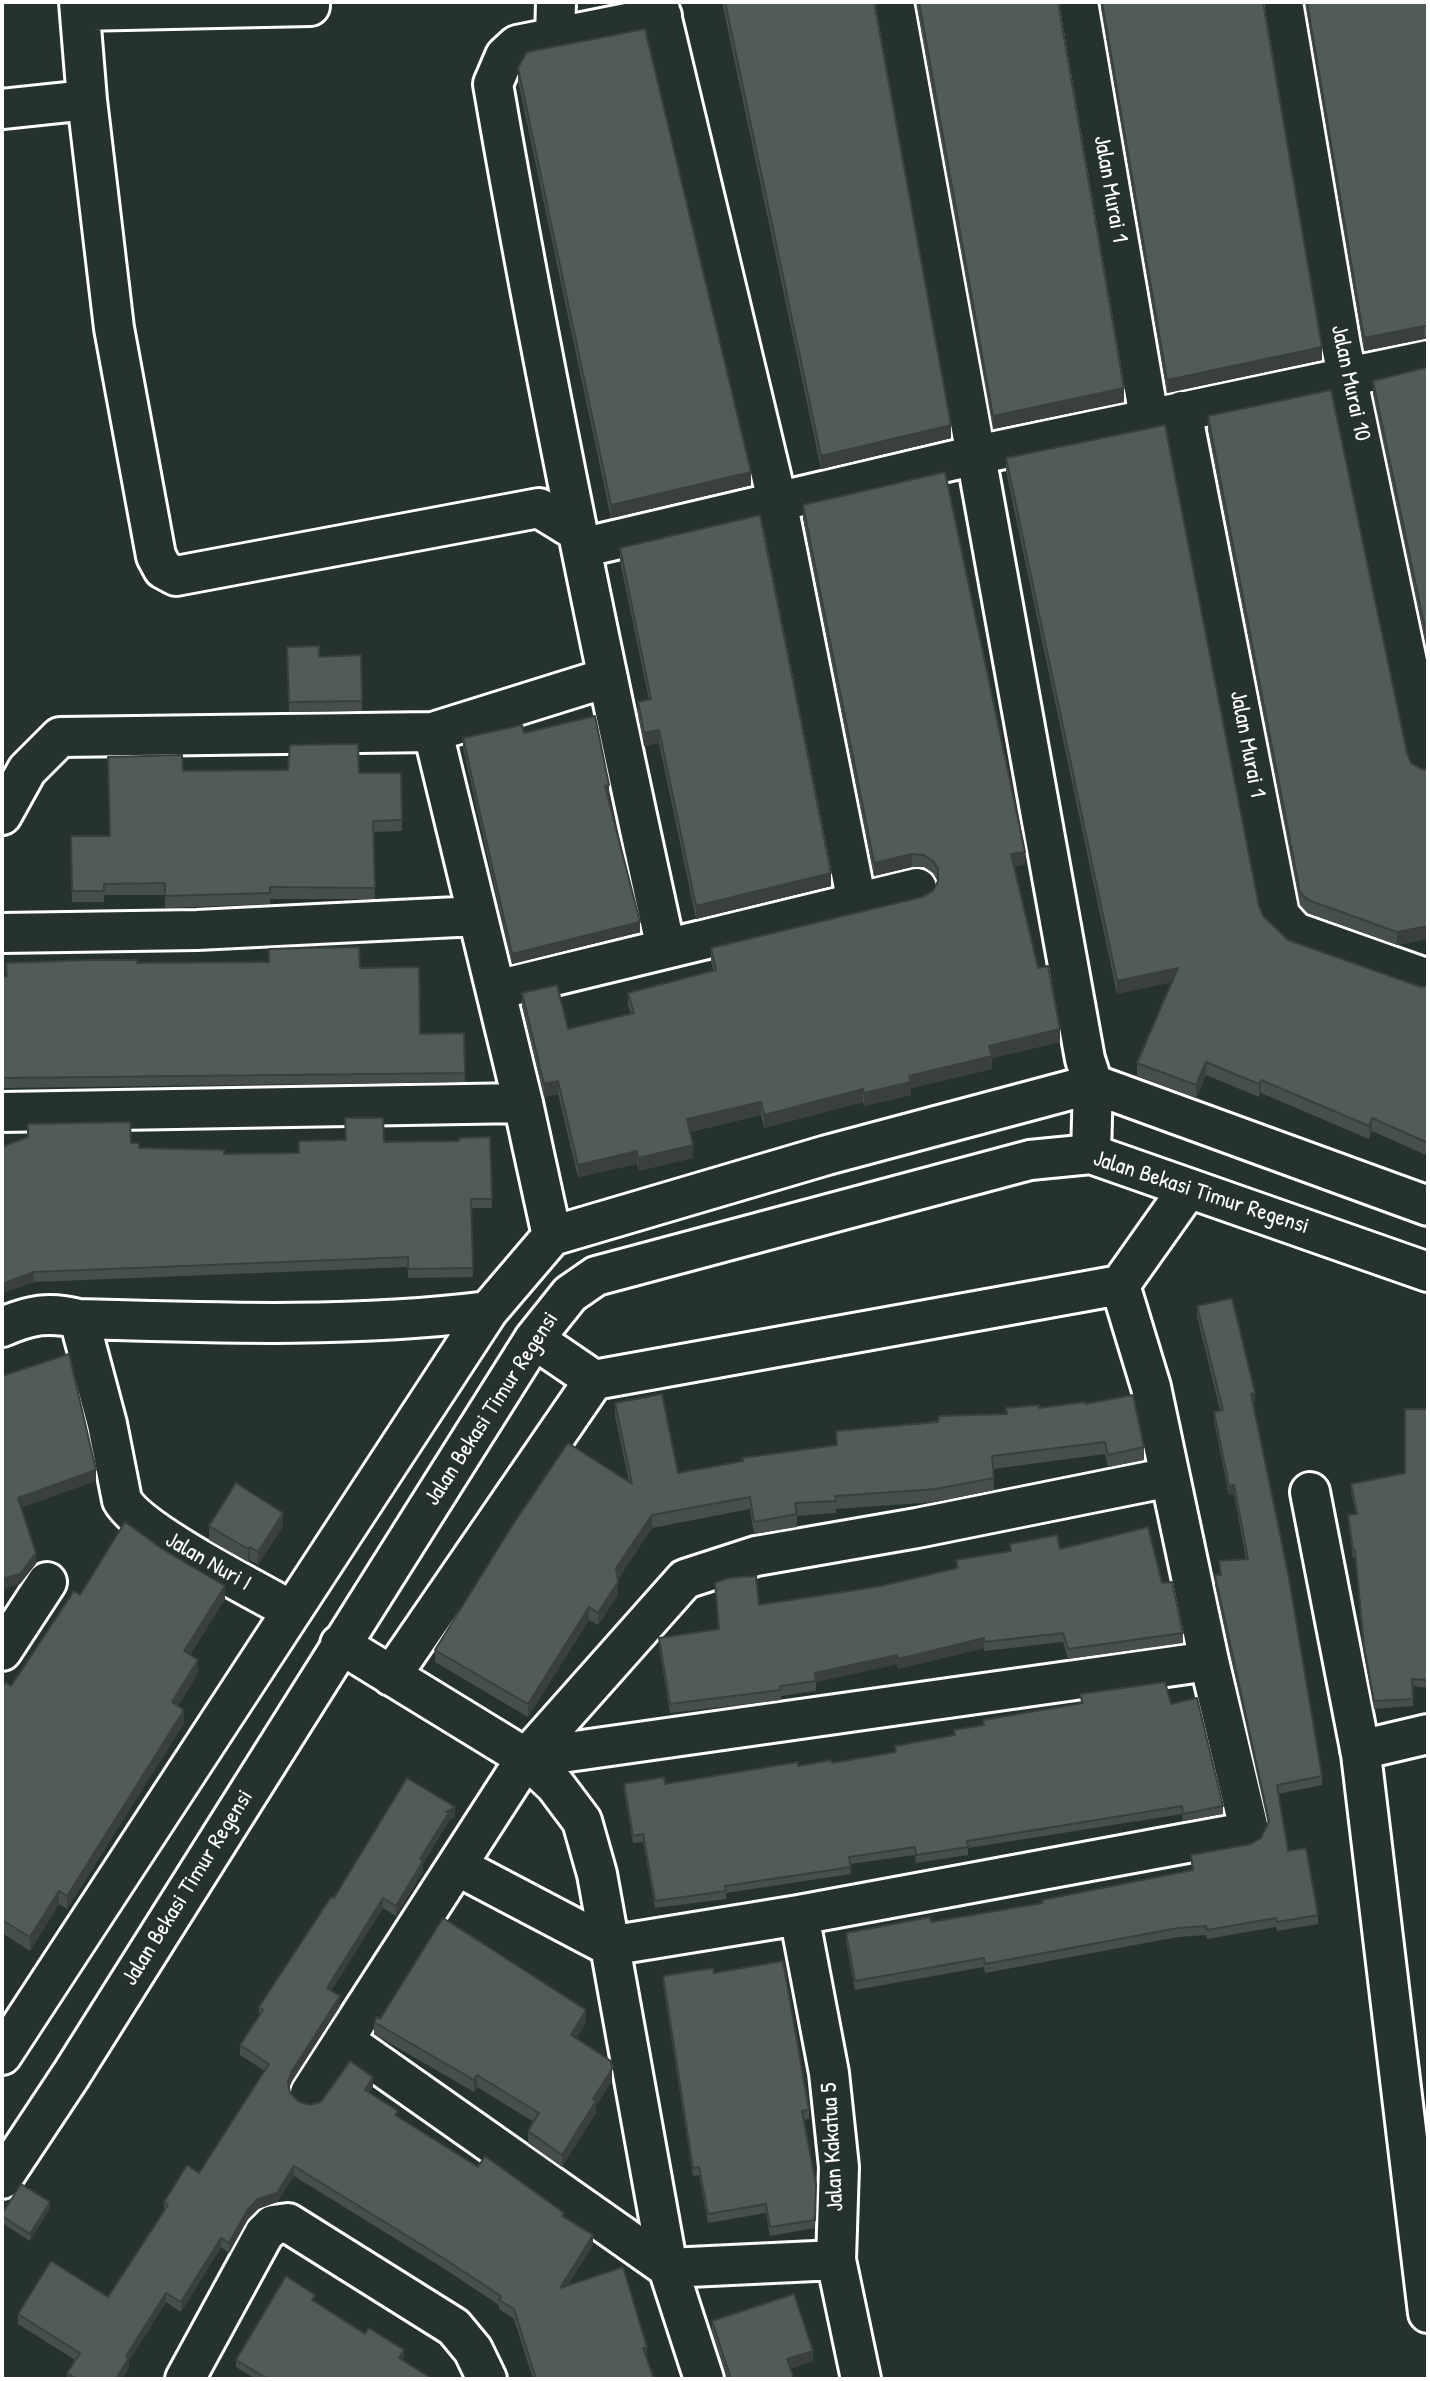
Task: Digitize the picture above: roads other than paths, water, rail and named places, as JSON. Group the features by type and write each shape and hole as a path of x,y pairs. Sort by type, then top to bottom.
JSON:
{"street":[{"path":"310,2 310,6 79,7 87,100 114,328 156,556 163,569 176,576 539,508 580,540 1428,360"},
{"path":"894,2 1085,1059 1093,1084 1091,1154"},
{"name":"Jalan Murai 1","path":"1078,2 1166,415 1280,915 1295,932 1428,979"},
{"name":"Jalan Murai 10","path":"1283,2 1348,376 1428,762"},
{"path":"666,949 606,678 530,299 493,84 505,56 556,20 660,9 777,500 857,903"},
{"path":"2,109 87,100"},
{"path":"2,816 27,769 60,737 433,732 606,678"},
{"path":"433,732 523,1103 552,1236"},
{"path":"496,990 917,888"},
{"path":"2,933 197,930 477,916"},
{"path":"2,2055 488,1311 552,1236 827,1155 1093,1084 1428,1206"},
{"path":"2,1112 523,1103"},
{"name":"Jalan Bekasi Timur Regensi","path":"2,2179 86,2052 534,1339 570,1294 596,1276 1030,1160 1091,1154 1428,1272"},
{"path":"534,1339 594,1380 1120,1285 1188,1189"},
{"path":"457,1866 609,1946 799,1915 1246,1832 1248,1825 1209,1661 1151,1387 1120,1285"},
{"path":"2,1327 27,1316 55,1312 79,1319 288,1325 439,1317 488,1311"},
{"name":"Jalan Nuri I","path":"79,1319 107,1424 124,1505 159,1534 292,1611"},
{"path":"391,1676 594,1380"},
{"path":"310,2094 526,1758 674,1589 698,1572 756,1556 917,1528 1170,1477"},
{"path":"1310,1492 1360,1750 1428,2313"},
{"path":"2,1651 47,1582"},
{"path":"340,1644 526,1758 555,1785 582,1821 597,1874 668,2268 704,2379"},
{"path":"526,1758 1209,1661"},
{"path":"1360,1750 1428,1734"},
{"name":"Jalan Kakatua 5","path":"799,1915 829,2073 839,2167 836,2260 861,2379"},
{"path":"344,2040 668,2268 836,2260"},
{"path":"185,2379 264,2234 273,2225 289,2222 454,2327 473,2350 487,2379"}]}
